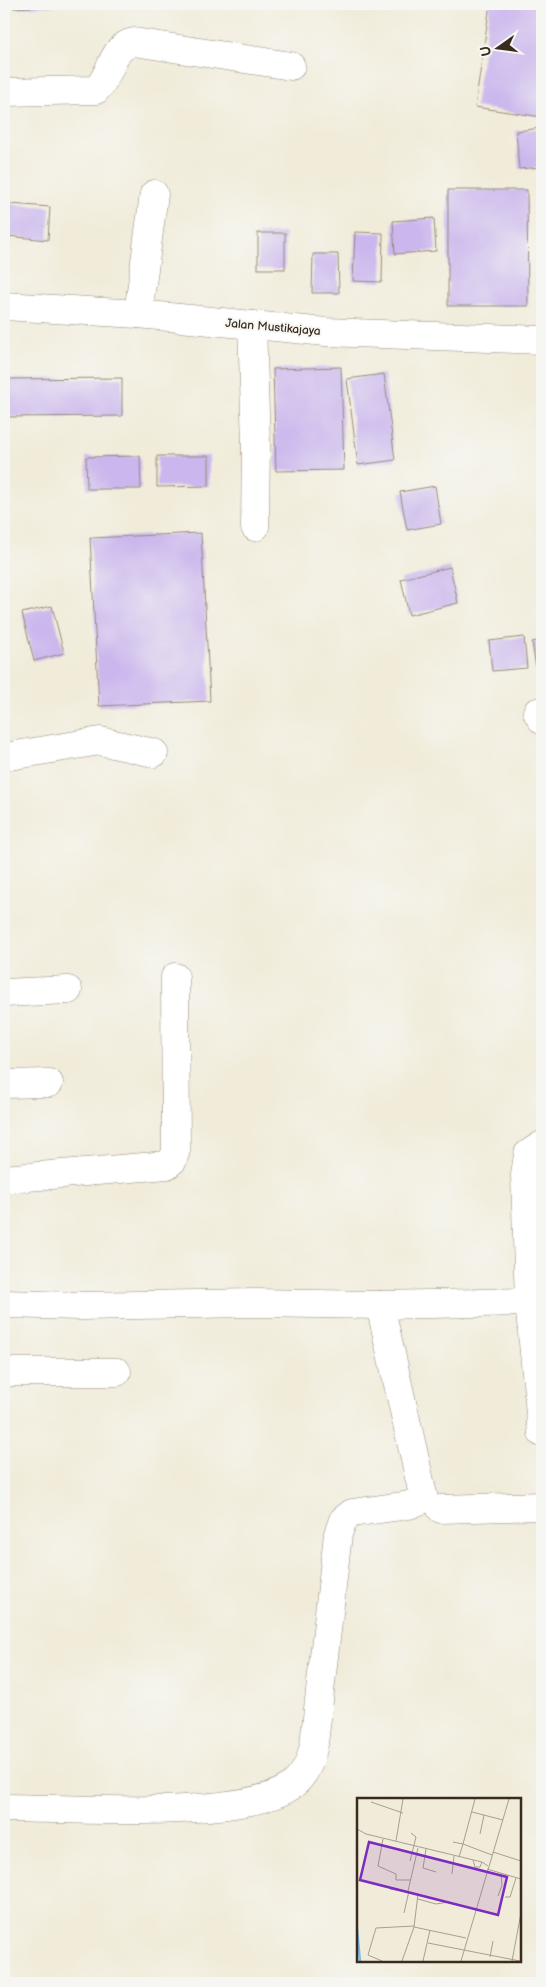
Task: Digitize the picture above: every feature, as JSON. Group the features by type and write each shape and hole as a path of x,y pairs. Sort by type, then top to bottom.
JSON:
{"street":[{"path":"4,92 96,90 104,83 119,48 134,42 291,66"},
{"path":"138,314 154,194"},
{"name":"Jalan Mustikajaya","path":"4,306 138,314 326,332 542,340"},
{"path":"252,325 256,443 255,527"},
{"path":"4,757 100,741 154,753"},
{"path":"4,1179 167,1165 173,1160 176,1150 176,977"},
{"path":"4,993 68,990"},
{"path":"4,1084 48,1083"},
{"path":"542,1145 528,1154 524,1175 535,1275 529,1302 542,1433"},
{"path":"4,1304 80,1306 254,1303 380,1306 529,1302"},
{"path":"4,1808 168,1811 246,1803 273,1794 296,1783 309,1766 314,1744 338,1534 343,1520 352,1513 409,1505 424,1499 380,1306"},
{"path":"4,1372 118,1372"},
{"path":"441,1509 542,1506"}],"building":[{"path":"14,4 63,4 63,5 14,8"},
{"path":"490,4 542,4 542,117 475,107"},
{"path":"542,128 542,167 519,169 516,131"},
{"path":"448,190 527,190 528,306 448,306"},
{"path":"10,204 50,207 48,240 7,236"},
{"path":"434,218 436,251 395,254 393,221"},
{"path":"355,232 383,233 382,282 353,281"},
{"path":"258,233 285,233 285,269 258,269"},
{"path":"313,254 338,254 339,293 312,293"},
{"path":"341,367 344,470 276,471 273,369"},
{"path":"384,374 395,460 358,465 347,379"},
{"path":"122,378 122,416 4,417 4,379"},
{"path":"140,456 141,489 87,489 86,457"},
{"path":"157,456 209,456 209,486 157,487"},
{"path":"435,486 441,524 407,530 400,492"},
{"path":"201,533 210,701 99,706 90,538"},
{"path":"450,567 458,603 409,615 401,579"},
{"path":"52,606 64,653 34,661 22,613"},
{"path":"524,637 527,668 492,671 489,641"},
{"path":"542,640 542,673 537,674 532,642"}]}
